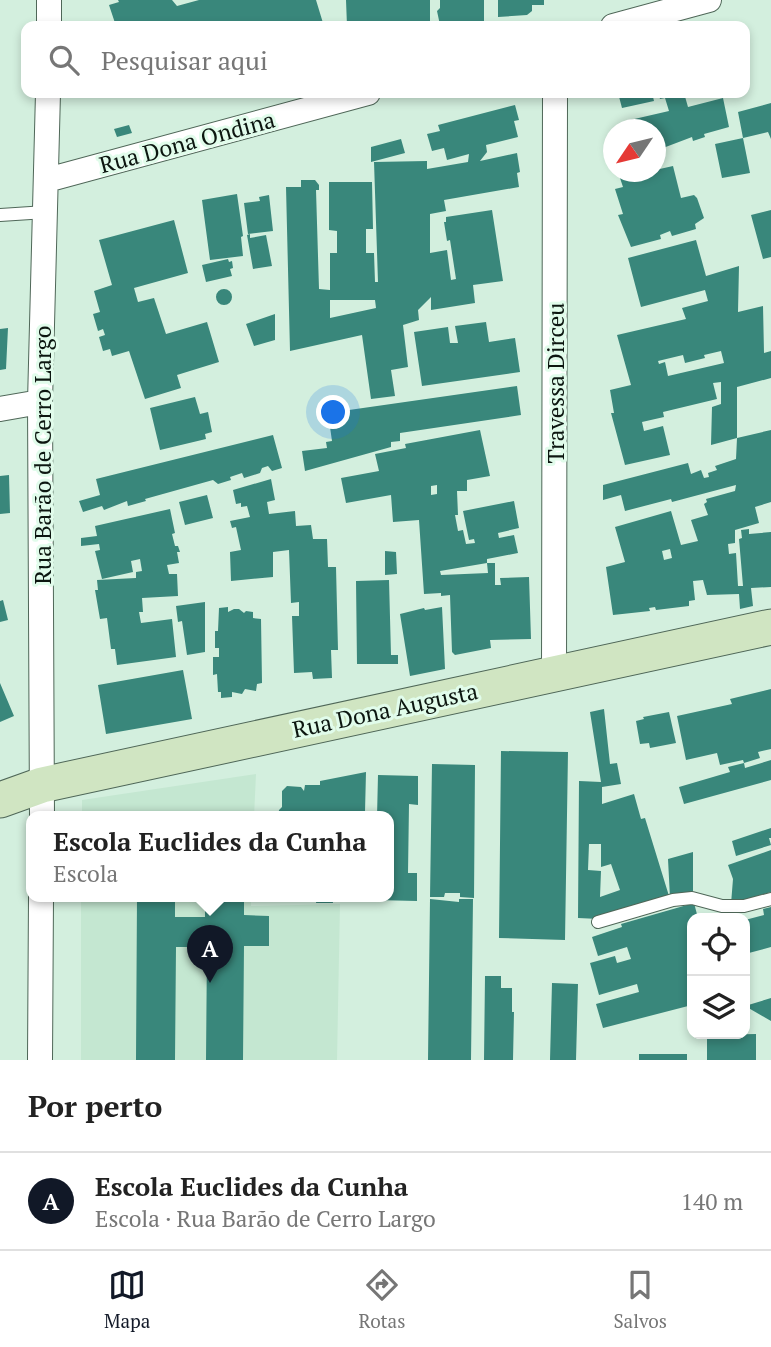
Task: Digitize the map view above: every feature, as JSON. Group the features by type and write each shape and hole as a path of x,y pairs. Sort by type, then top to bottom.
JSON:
{"street":[{"path":"49,0 49,21"},
{"path":"631,21 709,0"},
{"name":"Rua Barão de Cerro Largo","path":"42,801 40,402 48,98"},
{"name":"Rua Dona Ondina","path":"47,180 350,98"},
{"name":"Travessa Dirceu","path":"554,673 555,98"},
{"path":"0,410 40,402"},
{"name":"Rua Dona Augusta","path":"0,800 42,801 554,673 771,626"},
{"path":"40,1060 41,902"}],"lane":[{"path":"0,215 46,212"},
{"path":"598,922 673,900 692,898 722,906 744,906 771,899"}],"shaded area":[{"path":"256,774 254,811 82,811 82,800"},
{"path":"81,902 251,902 251,906 340,904 337,1060 81,1060"}],"building":[{"path":"118,0 172,0 177,6 199,0 316,0 322,21 114,21 109,5 119,2"},
{"path":"346,0 430,0 430,21 347,21"},
{"path":"440,0 484,0 484,21 439,21 437,11 440,8"},
{"path":"498,0 544,0 544,5 532,5 532,11 527,15 498,17"},
{"path":"619,98 653,98 654,101 622,108"},
{"path":"665,98 685,98 688,107 723,98 729,127 704,134 705,137 693,141 692,137 666,147 666,119 634,119 669,111"},
{"path":"771,103 771,139 768,132 743,138 738,112"},
{"path":"515,105 519,120 514,121 518,137 486,145 487,152 480,161 517,153 519,187 444,200 446,211 430,214 430,253 447,250 451,280 456,279 450,240 447,241 444,222 446,217 492,210 503,281 473,285 475,303 431,310 431,297 418,310 419,320 403,325 408,367 391,370 395,396 371,399 362,335 290,351 286,187 301,187 301,180 315,180 319,185 319,190 316,190 319,289 330,290 330,253 337,253 337,231 329,230 329,182 372,182 373,229 366,229 366,253 374,253 375,282 378,282 374,162 427,161 427,169 468,162 469,154 447,160 444,148 432,151 427,134 440,131 438,125","holes":["330,300 375,300 376,308 330,318"]},
{"path":"129,125 132,133 117,137 114,129"},
{"path":"743,138 750,173 722,178 715,144"},
{"path":"401,139 405,153 371,162 371,147"},
{"path":"673,166 681,198 694,195 704,218 695,224 696,229 672,236 670,231 660,235 661,239 631,247 618,215 623,214 615,189 623,187 621,182 666,182 666,168"},
{"path":"237,194 243,256 210,260 202,200"},
{"path":"269,195 273,231 248,234 244,203 260,201 259,197"},
{"path":"771,210 771,257 763,259 751,215"},
{"path":"174,220 188,273 134,288 138,302 154,298 166,334 207,322 219,362 177,375 181,388 145,399 129,351 112,356 110,349 103,351 99,337 105,335 103,329 98,331 93,314 100,312 94,291 112,285 99,240"},
{"path":"250,234 250,238 266,235 272,266 253,269 247,235"},
{"path":"696,240 706,276 739,266 738,312 763,306 764,353 771,351 771,378 737,387 737,438 711,445 712,407 721,404 721,382 713,383 717,399 663,412 664,417 642,422 644,431 663,426 670,455 625,465 611,413 614,413 610,390 631,385 617,335 686,319 682,308 708,301 705,290 641,307 628,258","holes":["721,351 724,363 668,376 665,362 659,364 658,361 683,355 685,363"]},
{"path":"228,259 229,262 232,261 232,276 206,282 202,265"},
{"path":"224,289 230,291 230,303 224,305 218,303 216,297 218,291"},
{"path":"275,314 275,340 254,346 246,324"},
{"path":"486,322 489,342 515,338 520,372 422,386 414,332 448,327 450,343 458,343 455,326"},
{"path":"8,328 6,369 0,370 0,329"},
{"path":"517,386 521,415 400,433 400,441 391,442 391,447 305,471 302,451 327,448 326,442 332,441 328,413"},
{"path":"195,397 200,414 208,412 212,432 205,434 206,439 160,450 150,408"},
{"path":"480,430 490,476 467,480 467,491 457,491 458,515 455,515 458,531 463,530 466,544 475,543 474,539 469,540 463,511 514,501 519,528 498,533 499,538 514,535 518,553 487,559 487,563 495,563 495,585 501,585 500,578 529,577 531,639 490,640 491,648 455,655 452,652 450,595 424,594 419,520 393,522 391,495 346,503 341,478 379,471 375,454 406,448 405,444","holes":["437,485 437,494 431,495 431,486","487,563 488,573 441,575 440,571"]},
{"path":"771,430 771,502 755,507 759,523 735,530 735,543 728,544 729,554 736,553 738,586 743,586 739,539 742,538 741,530 749,529 749,534 771,532 771,587 751,588 753,606 740,609 739,594 707,595 703,580 693,581 695,600 689,601 689,606 656,610 655,607 649,608 650,611 613,615 606,567 625,562 615,527 671,511 681,545 698,541 691,520 708,515 704,504 706,499 735,491 736,485 625,511 621,495 603,500 603,485 688,463 691,474 701,470 704,478 709,477 708,473 717,470 715,466 736,459 737,438","holes":["670,549 672,558 664,560 662,551"]},
{"path":"273,435 282,468 272,471 268,466 262,468 260,473 244,478 242,473 218,484 213,480 128,506 127,501 104,510 102,506 83,512 79,501 100,495 96,479"},
{"path":"9,475 10,513 0,514 0,476"},
{"path":"271,479 275,500 267,502 269,514 295,511 296,526 311,525 313,539 327,539 328,567 336,567 338,650 331,650 332,678 313,679 312,672 294,673 292,616 299,616 299,602 291,603 289,550 273,552 273,577 231,581 230,552 241,550 236,527 232,528 230,521 250,517 247,506 236,504 233,490"},
{"path":"207,495 213,518 185,525 179,502"},
{"path":"170,509 175,533 172,534 175,546 178,546 180,552 177,552 179,563 167,565 169,574 177,574 178,596 142,598 143,612 139,612 141,623 172,619 176,657 117,665 115,649 111,649 107,618 100,619 95,590 98,590 97,580 136,578 136,572 142,571 140,559 131,561 133,572 102,579 95,551 100,550 99,544 81,546 81,538 97,536 95,526"},
{"path":"385,551 396,552 397,574 385,575"},
{"path":"389,580 391,655 398,655 398,664 357,664 356,581"},
{"path":"3,600 8,620 0,622 0,601"},
{"path":"205,602 205,652 187,655 182,621 178,622 176,606"},
{"path":"228,607 228,612 239,609 244,613 253,612 253,618 261,619 262,683 257,684 256,691 245,689 242,694 232,692 232,697 221,698 217,674 213,675 213,657 219,657 219,648 215,648 215,631 218,631 219,608"},
{"path":"442,607 445,669 410,676 400,614"},
{"path":"183,670 192,719 106,734 98,685"},
{"path":"0,683 14,716 0,722"},
{"path":"771,689 771,749 758,752 760,758 744,763 743,760 720,765 717,753 686,760 677,716 732,704 730,699"},
{"path":"604,709 610,764 617,763 621,784 602,787 602,804 634,794 641,819 645,818 669,896 599,919 578,918 579,781 601,782 590,712","holes":["589,844 601,844 601,867 611,864 620,890 600,897 601,871 588,870"]},
{"path":"669,712 676,743 650,748 649,743 640,744 636,721"},
{"path":"501,751 568,752 565,940 499,938"},
{"path":"771,760 771,780 684,804 679,787 730,772 728,767 744,763 745,768"},
{"path":"432,764 475,765 474,898 460,897 460,893 430,897"},
{"path":"366,772 365,811 279,811 282,807 282,791 287,786 301,787 304,791 305,785 320,785 320,781"},
{"path":"378,775 418,776 418,805 409,804 408,873 417,873 417,901 394,900 394,811 377,811"},
{"path":"771,828 771,845 736,856 732,841"},
{"path":"771,850 771,892 731,904 733,879 728,865"},
{"path":"693,852 693,891 670,898 668,859"},
{"path":"430,899 459,902 459,899 473,899 471,1060 428,1060"},
{"path":"137,902 175,902 175,917 205,917 205,902 244,902 244,915 269,916 269,946 244,946 243,1060 206,1060 207,947 176,947 175,1060 136,1060"},
{"path":"694,903 697,913 687,913 687,1006 603,1028 596,1004 639,992 637,984 599,995 590,963 615,956 617,963 631,959 627,947 598,956 592,937 622,927 621,924"},
{"path":"771,907 771,947 750,953 750,919 764,915 763,909"},
{"path":"485,976 501,976 501,988 512,988 513,1060 484,1060"},
{"path":"552,983 578,984 576,1060 550,1060"},
{"path":"771,998 771,1021 750,1009 750,1004"},
{"path":"750,1034 756,1034 756,1060 707,1060 707,1039 750,1039"},
{"path":"639,1054 687,1054 687,1060 639,1060"}],"place":[{"name":"Escola Euclides da Cunha","path":"210,983"}]}
